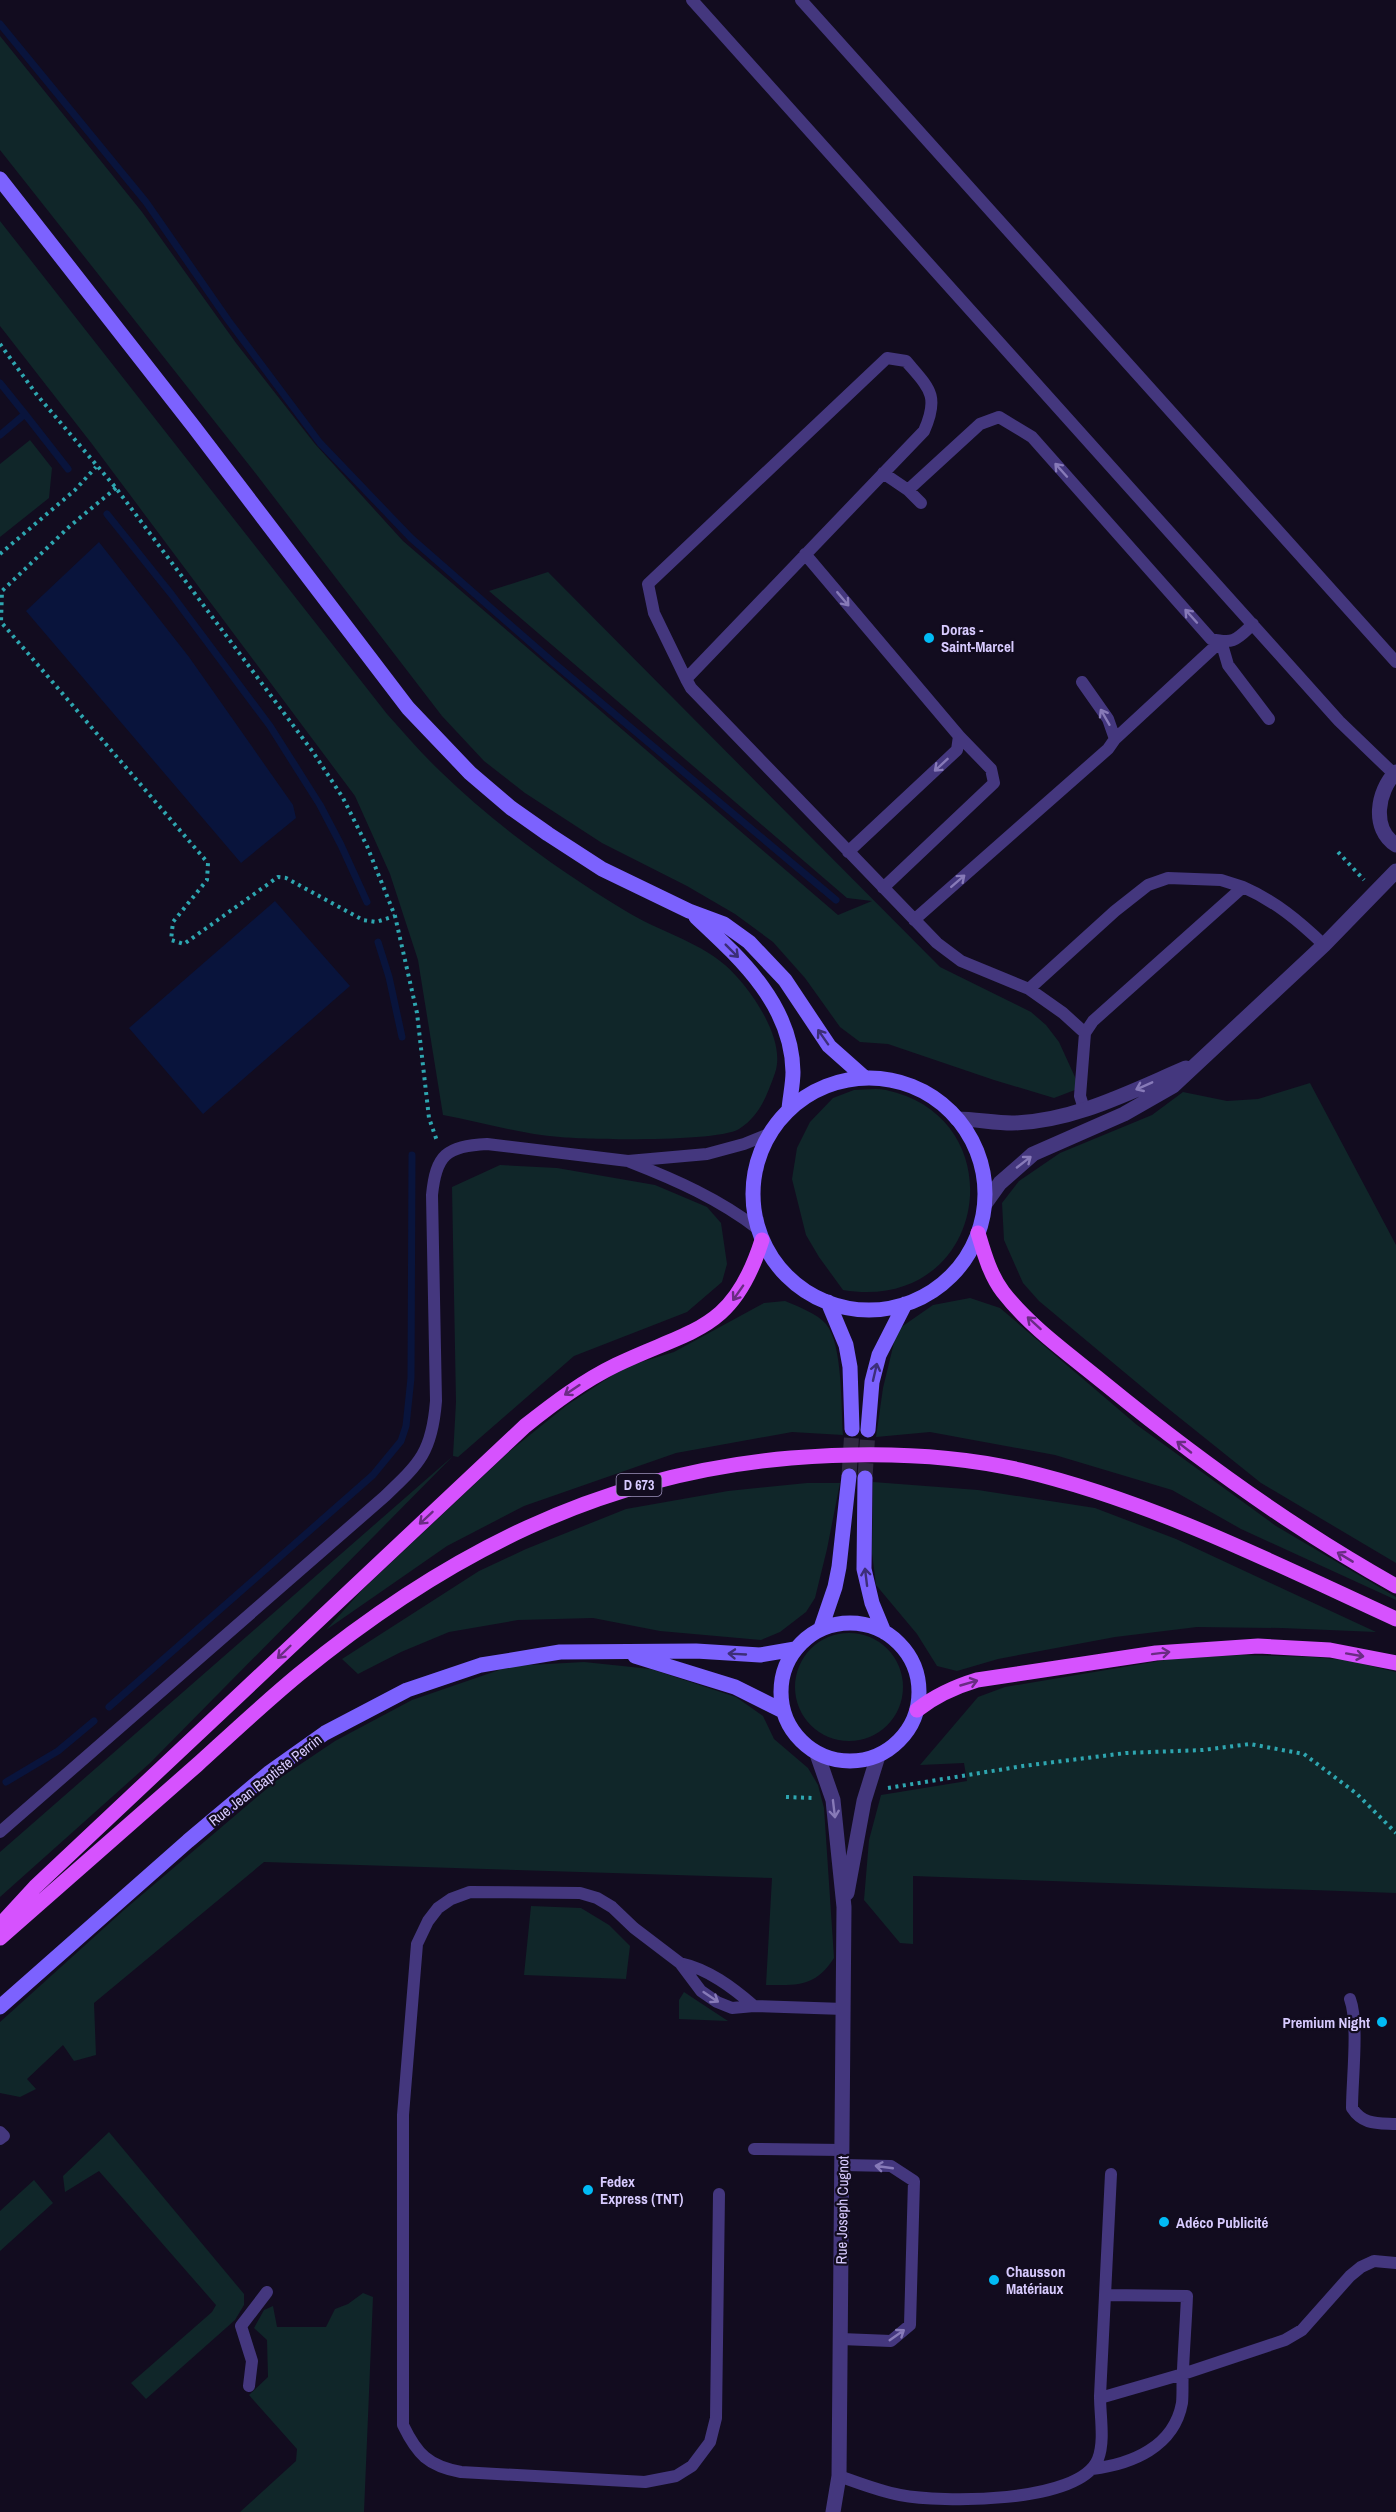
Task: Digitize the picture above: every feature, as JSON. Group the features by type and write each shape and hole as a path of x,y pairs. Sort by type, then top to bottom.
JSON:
{"main road":[{"path":"0,179 195,427 408,708 443,746 511,808 602,869 689,911 724,924 749,942 785,980 829,1046 865,1078"},
{"path":"689,911 745,964 764,987 776,1009 785,1029 791,1053 793,1073 789,1109"},
{"path":"865,1078 891,1080 916,1088 938,1101 957,1119 970,1137 979,1159 984,1181 985,1204 978,1233 969,1252 942,1284 924,1296 905,1304 866,1310 847,1308 828,1302 807,1292 789,1278 774,1260 760,1235 753,1205 753,1180 759,1156 769,1134 789,1109 806,1096 825,1086 865,1078"},
{"path":"978,1233 984,1255 1001,1290 1046,1334 1156,1425 1238,1487 1322,1543 1396,1586"},
{"path":"0,1925 35,1887 525,1426 593,1377 690,1335 727,1309 742,1288 755,1263 760,1235"},
{"path":"828,1302 846,1345 860,1430 879,1355 905,1304"},
{"name":"D 673","path":"0,1938 297,1676 363,1625 439,1574 522,1529 604,1495 688,1472 758,1461 834,1454 942,1458 1016,1469 1098,1491 1184,1524 1396,1619"},
{"path":"821,1628 835,1587 857,1477 864,1569 872,1603 884,1632"},
{"path":"853,1623 864,1624 884,1632 899,1643 910,1657 917,1674 920,1692 917,1710 909,1729 896,1745 879,1756 858,1762 837,1761 817,1754 796,1736 783,1711 780,1689 784,1668 795,1649 821,1628 853,1623"},
{"path":"917,1710 952,1688 977,1680 1201,1648 1293,1646 1330,1650 1396,1663"},
{"name":"Rue Jean Baptiste Perrin","path":"0,2007 240,1797 299,1751 334,1728 407,1690 482,1665 560,1652 696,1651 760,1655 795,1649"},
{"name":"Rue Jean Baptiste Perrin","path":"617,1652 735,1687 783,1711"}],"street":[{"path":"1395,773 1380,795 1379,820 1390,842 1396,845"},
{"path":"985,1204 1000,1183 1034,1154 1150,1100 1173,1086 1324,945 1396,871"},
{"path":"957,1119 1013,1123 1054,1117 1126,1095 1197,1063"},
{"name":"Rue Joseph Cugnot","path":"817,1754 833,1800 844,1907 839,2476 833,2512"},
{"name":"Rue Joseph Cugnot","path":"844,1907 864,1801 879,1756"}],"lane":[{"path":"692,0 1339,721 1395,773"},
{"path":"801,0 1396,662"},
{"path":"686,678 924,430 933,410 928,387 906,361 886,358 648,584 654,613 686,678 691,688 937,943 961,961 1029,989 1063,1013 1085,1033"},
{"path":"908,490 980,424 999,417 1032,437 1211,639 1229,642 1236,640 1253,624"},
{"path":"883,473 908,490 921,503"},
{"path":"805,554 959,736 991,769 994,783 883,888"},
{"path":"1221,641 1228,665 1269,719"},
{"path":"914,920 1108,749 1115,739 1221,641"},
{"path":"1082,682 1108,719 1115,739"},
{"path":"848,852 957,750 959,736"},
{"path":"1029,989 1115,911 1148,885 1168,878 1221,880 1243,887 1263,896 1289,913 1324,945"},
{"path":"1084,1109 1080,1096 1085,1033 1094,1021 1243,887"},
{"path":"0,1832 384,1497 409,1473 424,1454 434,1430 436,1401 432,1195 435,1173 444,1155 463,1145 487,1144 628,1161 707,1154 744,1144 769,1134"},
{"path":"628,1161 702,1192 738,1213 760,1235"},
{"path":"719,2194 716,2418 710,2442 692,2466 676,2476 645,2482 461,2472 444,2469 423,2458 411,2442 403,2425 403,2115 417,1944 428,1921 438,1908 451,1899 470,1892 580,1893 597,1898 612,1907 634,1928 680,1963 701,1991 717,2002 732,2008 754,2006 844,2009"},
{"path":"680,1963 696,1966 710,1974 754,2006"},
{"path":"1350,1999 1354,2029 1352,2108 1357,2117 1367,2123 1396,2124"},
{"path":"0,2132 4,2136 0,2139"},
{"path":"754,2149 843,2157 891,2166 914,2181 910,2325 891,2341 841,2339"},
{"path":"1092,2469 1100,2449 1100,2398 1111,2174"},
{"path":"1100,2398 1285,2340 1302,2330 1350,2276 1361,2267 1374,2262 1396,2263"},
{"path":"249,2386 252,2361 241,2326 267,2292"},
{"path":"839,2476 901,2495 969,2499 1009,2498 1052,2489 1092,2469 1132,2461 1154,2448 1168,2434 1178,2419 1182,2401 1187,2296 1106,2295"}],"path":[{"path":"0,344 96,467 116,488 313,752 343,798 367,846 395,916 417,1012 429,1118 444,1155"},
{"path":"0,554 75,490 96,467"},
{"path":"116,488 70,526 2,591 1,622 208,863 207,880 173,922 171,940 184,944 278,877 286,878 370,922 395,916"},
{"path":"1338,852 1375,892"},
{"path":"864,1801 873,1802 882,1790 896,1785 1023,1766 1126,1753 1203,1750 1250,1744 1304,1754 1357,1794 1396,1833"}],"green space":[{"path":"0,36 142,212 236,343 315,444 403,541 838,915 872,901 847,898 489,591 548,572 940,967 1031,1012 1046,1025 1059,1042 1080,1088 1054,1098 888,1044 860,1042 840,1027 805,978 773,942 735,914 687,886 602,843 525,793 484,761 442,716 253,470 0,150"},
{"path":"0,221 387,714 427,758 483,810 552,863 637,917 714,956 745,986 755,999 771,1029 777,1059 775,1073 766,1097 758,1111 746,1124 727,1133 706,1136 598,1139 531,1133 443,1115 418,960 390,874 355,796 92,444 0,326"},
{"path":"30,440 52,468 49,498 0,537 0,464"},
{"path":"1310,1083 1396,1245 1396,1563 1261,1483 1160,1402 1039,1301 1023,1283 1004,1240 1002,1203 1019,1181 1060,1153 1152,1115 1183,1092 1227,1101 1258,1099"},
{"path":"854,1090 886,1090 928,1108 955,1136 969,1172 968,1210 955,1245 929,1273 892,1289 843,1290 806,1235 792,1179 797,1148 810,1122 833,1098"},
{"path":"500,1165 557,1168 655,1185 707,1207 721,1223 727,1264 722,1282 687,1312 574,1356 458,1457 453,1456 456,1402 452,1187"},
{"path":"970,1298 1000,1308 1137,1425 1276,1526 1396,1597 1396,1600 1241,1529 1172,1490 1055,1455 930,1432 876,1437 883,1388 897,1330 933,1305"},
{"path":"785,1301 817,1317 832,1333 838,1361 843,1435 792,1432 676,1453 524,1506 447,1546 326,1630 362,1590 510,1451 567,1405 625,1367 674,1352 764,1303"},
{"path":"453,1456 150,1763 0,1897 0,1852"},
{"path":"873,1482 978,1490 1095,1508 1176,1539 1376,1632 1197,1627 1115,1637 998,1659 957,1671 937,1666 917,1634 876,1585 872,1553"},
{"path":"807,1483 840,1483 815,1598 806,1612 780,1632 761,1640 660,1631 593,1618 518,1620 449,1632 401,1652 358,1674 342,1659 479,1571 526,1549 626,1509 728,1491"},
{"path":"849,1633 870,1637 888,1648 899,1666 903,1687 899,1708 888,1726 870,1737 849,1741 828,1737 810,1726 799,1708 795,1687 799,1666 810,1648 828,1637"},
{"path":"1241,1655 1346,1660 1396,1672 1396,1893 913,1876 913,1944 900,1943 864,1900 869,1840 881,1795 967,1781 964,1763 920,1765 978,1697 1005,1687 1171,1659"},
{"path":"584,1662 651,1669 736,1697 763,1716 774,1739 808,1768 818,1785 824,1808 834,1958 820,1974 797,1984 766,1985 772,1878 264,1862 94,2003 96,2055 74,2061 63,2045 27,2079 36,2089 20,2097 0,2093 0,2022 124,1910 277,1780 335,1741 412,1700 511,1666"},
{"path":"531,1906 581,1908 609,1925 630,1946 626,1979 524,1975"},
{"path":"684,1992 728,2021 679,2019 679,2000"},
{"path":"109,2132 244,2294 244,2305 235,2320 146,2399 131,2383 212,2312 216,2305 99,2171 65,2192 63,2176"},
{"path":"34,2180 53,2203 0,2251 0,2211"},
{"path":"363,2293 373,2297 364,2512 240,2512 296,2461 297,2449 249,2395 268,2377 267,2340 254,2328 264,2310 273,2306 277,2327 326,2327 335,2309 348,2304"}],"water":[{"path":"99,542 189,657 293,805 296,818 241,863 26,611"},
{"path":"275,901 350,986 203,1114 129,1028"}],"waterway":[{"path":"0,24 146,202 228,320 320,443 411,538 555,664 836,900"},
{"path":"0,383 25,414 0,435"},
{"path":"25,414 68,469"},
{"path":"107,514 172,595 270,726 320,805 367,902"},
{"path":"378,942 389,977 402,1037"},
{"path":"109,1707 373,1475 401,1441 406,1426 411,1378 412,1155"},
{"path":"6,1782 58,1751 94,1721"}],"tunnel":[{"path":"849,1476 852,1429"},
{"path":"865,1478 868,1430"}],"place":[{"name":"Doras - Saint-Marcel","path":"929,638"},
{"name":"Premium Night","path":"1382,2022"},
{"name":"Fedex Express (TNT)","path":"588,2190"},
{"name":"Adéco Publicité","path":"1164,2222"},
{"name":"Chausson Matériaux","path":"994,2280"}]}
